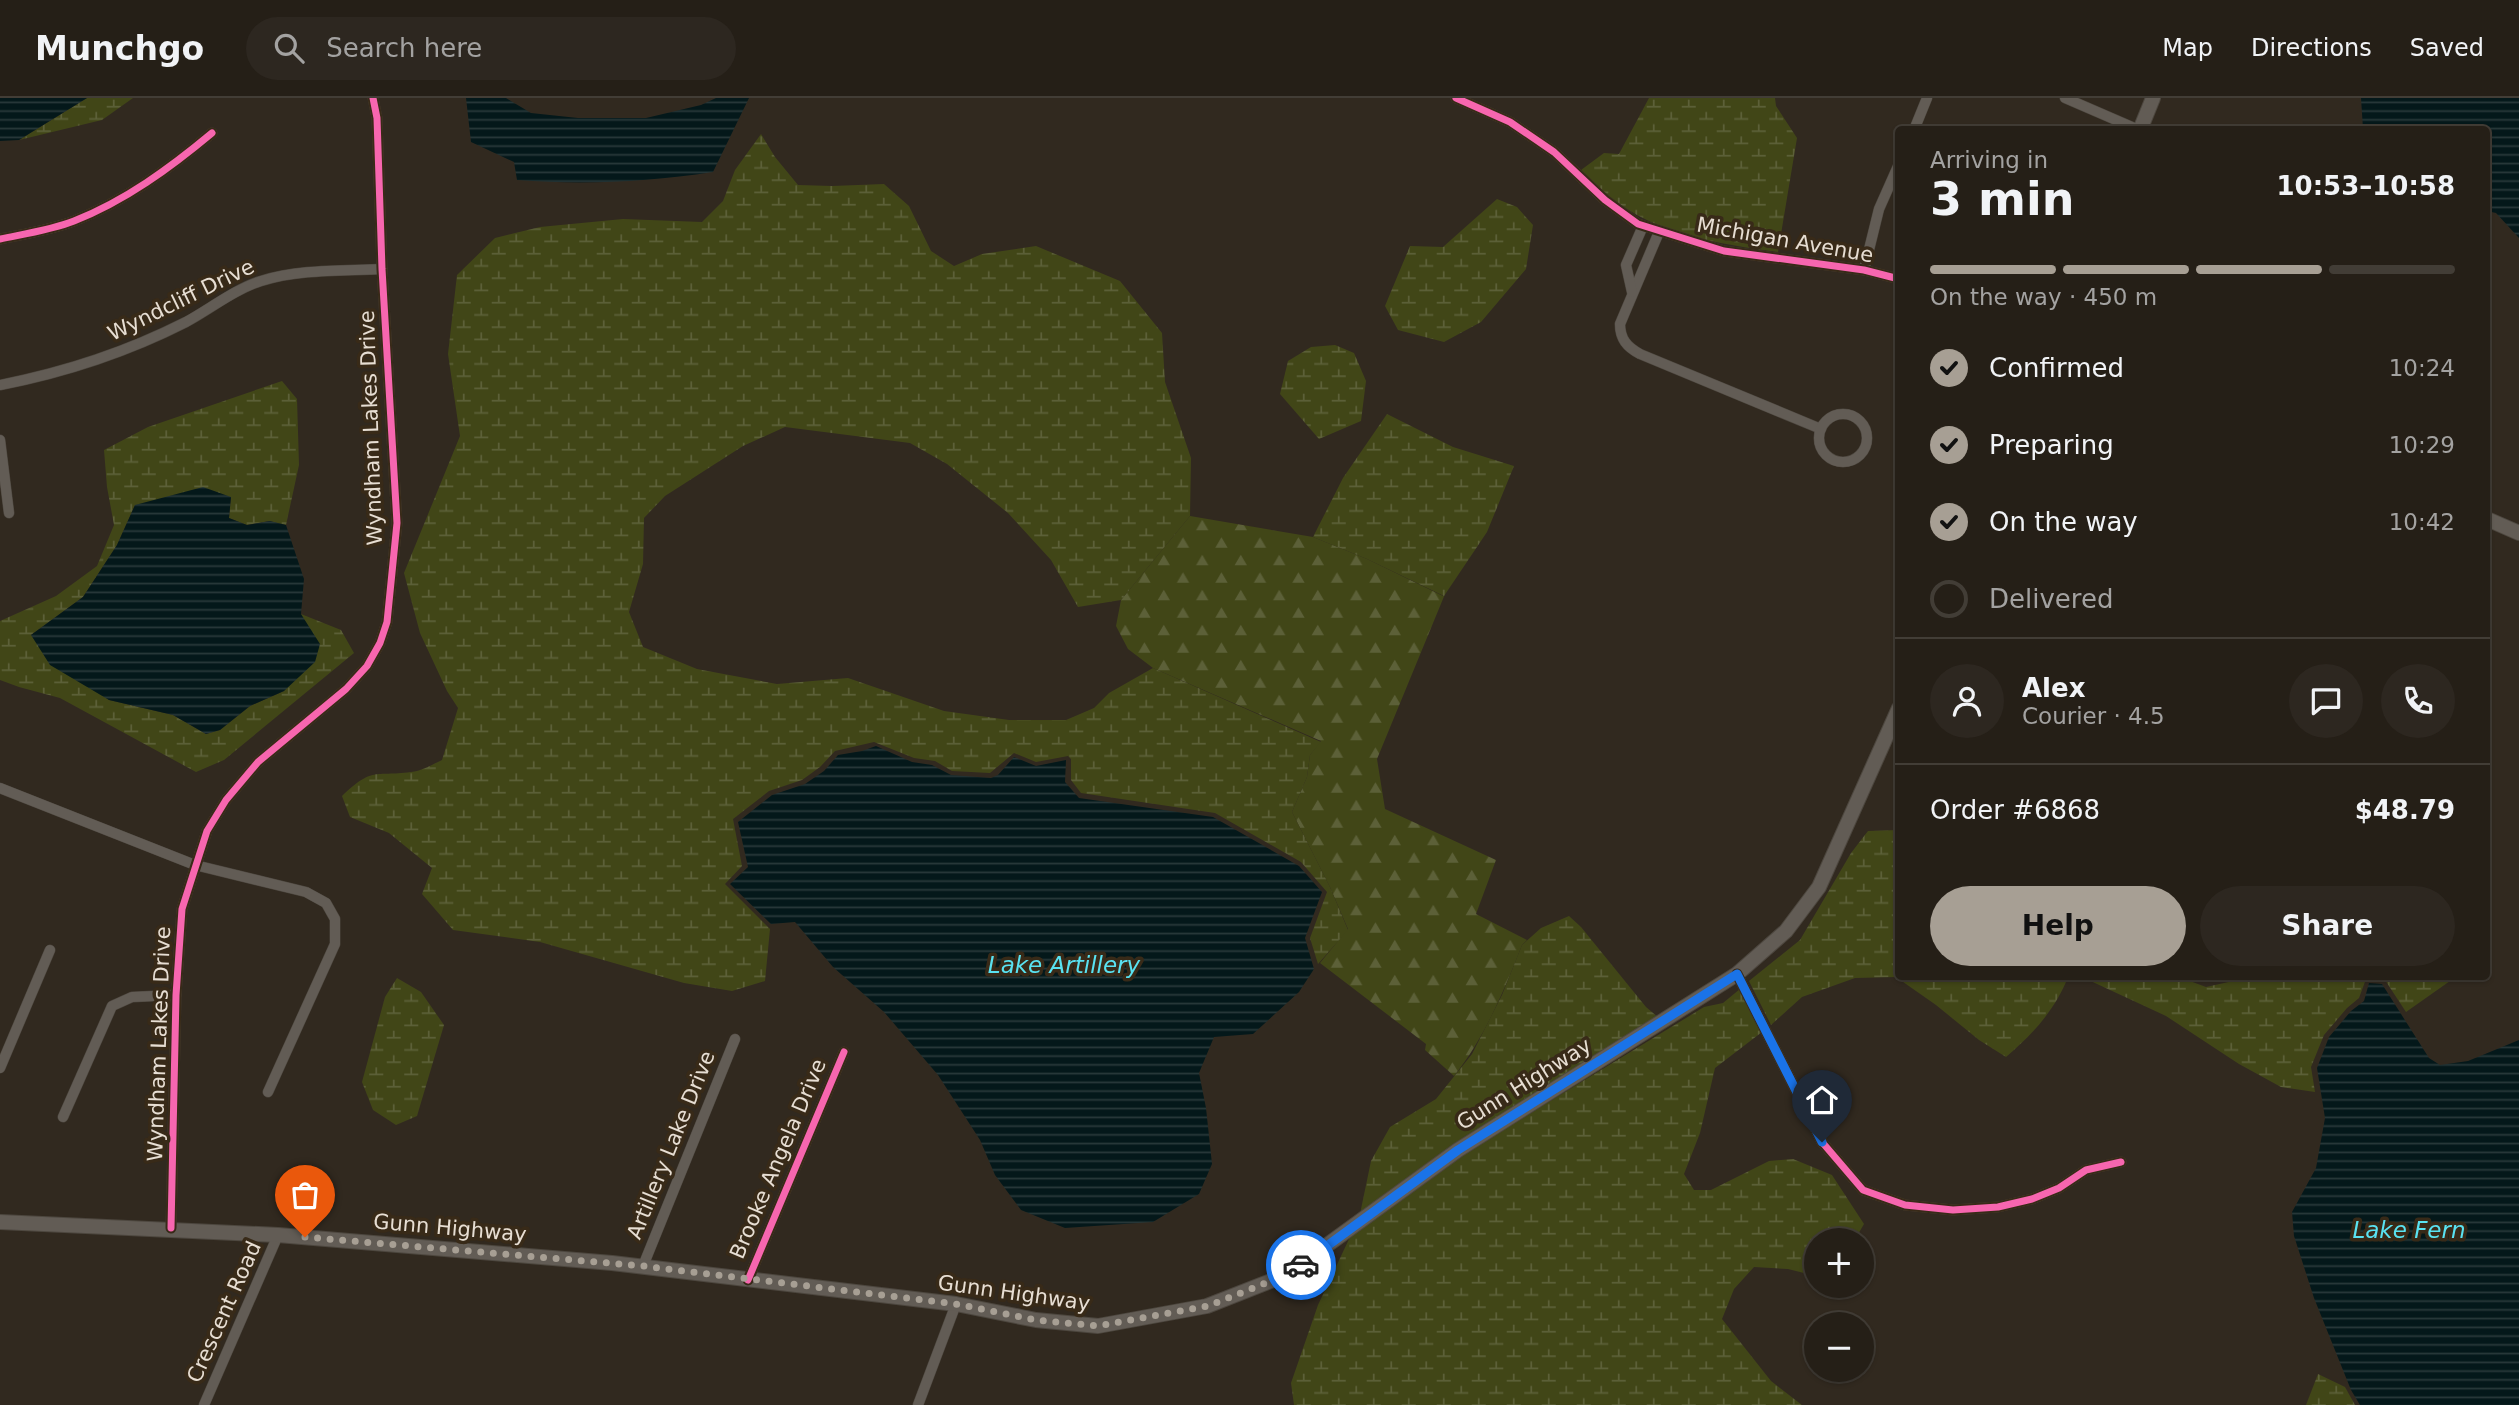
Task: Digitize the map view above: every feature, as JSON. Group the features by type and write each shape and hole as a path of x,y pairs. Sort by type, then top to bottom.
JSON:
{"main road":[{"path":"2141,126 2153,98"},
{"path":"2490,520 2519,533"},
{"name":"Gunn Highway","path":"0,1222 278,1235 643,1266 956,1304 1036,1320 1098,1326 1208,1306 1286,1275 1458,1150 1737,974 1786,931 1819,887 1895,717"}],"street":[{"name":"Wyndham Lakes Drive","path":"171,1228 176,995 182,909 206,831 226,800 258,762 346,689 367,666 380,643 387,622 397,523 377,118 373,98"},
{"name":"Michigan Avenue","path":"1456,98 1510,122 1554,152 1605,200 1643,226 1724,251 1864,270 1895,278"},
{"path":"1916,126 1927,98"},
{"path":"2065,98 2130,126"},
{"path":"0,239 72,222 117,202 179,161 212,133"},
{"path":"1864,270 1879,209 1895,173"},
{"path":"1632,292 1626,265 1643,226"},
{"path":"1660,232 1620,324 1622,337 1632,349 1821,429"},
{"name":"Wyndcliff Drive","path":"0,385 52,375 129,349 188,321 257,282 284,274 383,269"},
{"path":"1846,414 1853,416 1864,426 1867,434 1864,449 1859,455 1845,462 1829,458 1820,445 1821,429 1830,417 1846,414"},
{"path":"0,440 9,513"},
{"path":"0,789 195,865 306,892 326,903 335,919 335,944 268,1091"},
{"path":"0,1068 50,950"},
{"path":"1737,974 1822,1142 1863,1190 1905,1205 1953,1210 1998,1208 2059,1188 2086,1170 2121,1162"},
{"path":"64,1117 112,1006 132,997 176,995"},
{"name":"Artillery Lake Drive","path":"643,1266 736,1039"},
{"name":"Brooke Angela Drive","path":"748,1280 844,1052"},
{"name":"Crescent Road","path":"204,1405 278,1235"},
{"path":"918,1405 956,1304"}],"green space":[{"path":"87,98 133,98 102,120 19,140"},
{"path":"1649,98 1775,98 1776,106 1797,138 1778,252 1711,241 1668,229 1627,209 1581,170 1604,153 1619,154"},
{"path":"761,134 775,157 798,185 884,184 909,206 931,251 954,266 982,254 1036,246 1120,281 1162,333 1165,382 1191,458 1190,516 1121,600 1078,607 1051,560 1008,513 947,464 910,443 785,427 743,446 665,496 644,518 643,564 629,612 643,647 697,669 777,684 848,678 944,711 1009,720 1066,720 1094,708 1109,693 1153,668 1321,742 1310,755 1307,777 1292,812 1330,887 1348,930 1318,964 1310,938 1327,892 1301,862 1215,813 1081,793 1071,780 1071,759 1068,756 1036,762 1014,753 990,773 952,771 935,761 914,758 874,742 835,751 820,767 802,780 769,791 733,819 742,866 725,884 770,929 765,981 732,991 684,983 540,942 453,930 422,894 432,868 389,833 350,817 342,796 361,780 374,775 415,771 442,760 458,708 447,691 420,633 404,573 460,436 448,354 457,275 495,238 540,227 623,219 702,222 723,201 735,170"},
{"path":"1497,199 1517,207 1533,225 1526,269 1481,322 1444,342 1398,330 1385,306 1410,246 1443,247"},
{"path":"1335,345 1354,353 1366,381 1361,421 1319,439 1280,394 1288,361 1311,347"},
{"path":"282,381 297,399 299,465 286,525 269,521 247,525 229,518 231,497 135,505 117,545 83,597 31,635 109,700 173,715 206,734 220,730 250,706 284,691 301,614 341,630 354,653 224,760 196,772 60,698 0,680 0,621 56,596 97,566 114,525 104,450 148,427"},
{"path":"1387,414 1453,447 1514,466 1487,532 1444,596 1367,559 1313,537 1343,478"},
{"path":"1190,516 1313,537 1367,559 1443,596 1445,594 1377,759 1385,809 1496,860 1476,914 1527,940 1522,945 1484,1030 1454,1076 1425,1050 1426,1044 1320,963 1348,929 1292,812 1307,777 1310,755 1321,741 1153,668 1128,649 1116,626 1121,600"},
{"path":"1895,830 1895,977 1855,978 1802,997 1771,1025 1749,981 1800,940 1851,853 1868,831"},
{"path":"1569,916 1646,1007 1659,1018 1360,1214 1371,1161 1390,1127 1436,1099 1472,1054 1502,995 1522,945 1541,928"},
{"path":"397,978 421,992 444,1025 417,1116 396,1125 373,1110 362,1082 385,997"},
{"path":"1900,980 2067,980 2042,1021 2006,1057 1979,1040"},
{"path":"2088,980 2187,980 2206,987 2238,980 2366,980 2359,998 2324,1035 2311,1067 2315,1092 2281,1087 2239,1064 2166,1016"},
{"path":"2385,980 2450,980 2450,981 2406,1012"},
{"path":"1740,989 1762,1032 1715,1068 1700,1133 1684,1174 1694,1190 1711,1190 1769,1161 1793,1159 1832,1175 1864,1224 1862,1228 1804,1228 1804,1273 1754,1267 1734,1289 1722,1319 1771,1381 1802,1405 1294,1405 1291,1383 1318,1305 1350,1237 1462,1155 1704,1007 1723,1003"},
{"path":"2318,1374 2345,1387 2355,1405 2306,1405"}],"water":[{"path":"0,98 87,98 19,140 0,141"},
{"path":"466,98 506,98 531,113 578,118 646,118 701,105 716,98 749,98 713,172 639,180 542,182 517,180 514,162 471,142"},
{"path":"2361,98 2519,98 2519,238 2496,213 2490,212 2490,126 2363,126"},
{"path":"203,487 231,497 229,518 247,525 270,521 286,525 304,579 301,614 320,644 315,662 284,691 250,706 220,730 206,734 173,715 109,700 50,665 31,635 83,597 117,545 135,505"},
{"name":"Lake Artillery","path":"876,746 912,762 932,765 951,775 991,778 998,775 1014,757 1036,766 1066,760 1065,782 1079,798 1213,817 1299,866 1322,892 1305,938 1314,969 1299,992 1253,1034 1214,1037 1199,1073 1212,1164 1199,1194 1153,1222 1065,1228 1021,1210 995,1175 980,1140 938,1075 884,1012 833,967 795,922 771,924 730,884 748,867 738,822 772,795 805,784 824,771 838,755"},
{"name":"Lake Fern","path":"2369,983 2382,984 2429,1058 2440,1065 2468,1061 2519,1040 2519,1405 2360,1405 2351,1390 2314,1298 2294,1236 2292,1212 2316,1168 2325,1118 2317,1068 2329,1037 2351,1011 2364,1001"}],"cycle path":[{"path":"171,1228 176,995 182,909 207,831 226,800 258,762 346,689 367,666 380,643 387,622 397,523 382,269 377,118 373,98"},
{"path":"1456,98 1510,122 1554,152 1605,200 1638,224 1724,251 1864,270 1895,278"},
{"path":"0,239 56,227 93,213 146,183 212,133"},
{"path":"1737,974 1822,1142 1863,1190 1905,1205 1953,1210 1998,1207 2032,1199 2059,1188 2086,1170 2121,1162"},
{"path":"748,1280 844,1052"}],"way so far":[{"path":"305,1237 643,1266 956,1304 1036,1320 1098,1326 1208,1306 1286,1275 1301,1265"}],"route":[{"path":"1301,1265 1458,1150 1737,974 1822,1142"}]}
